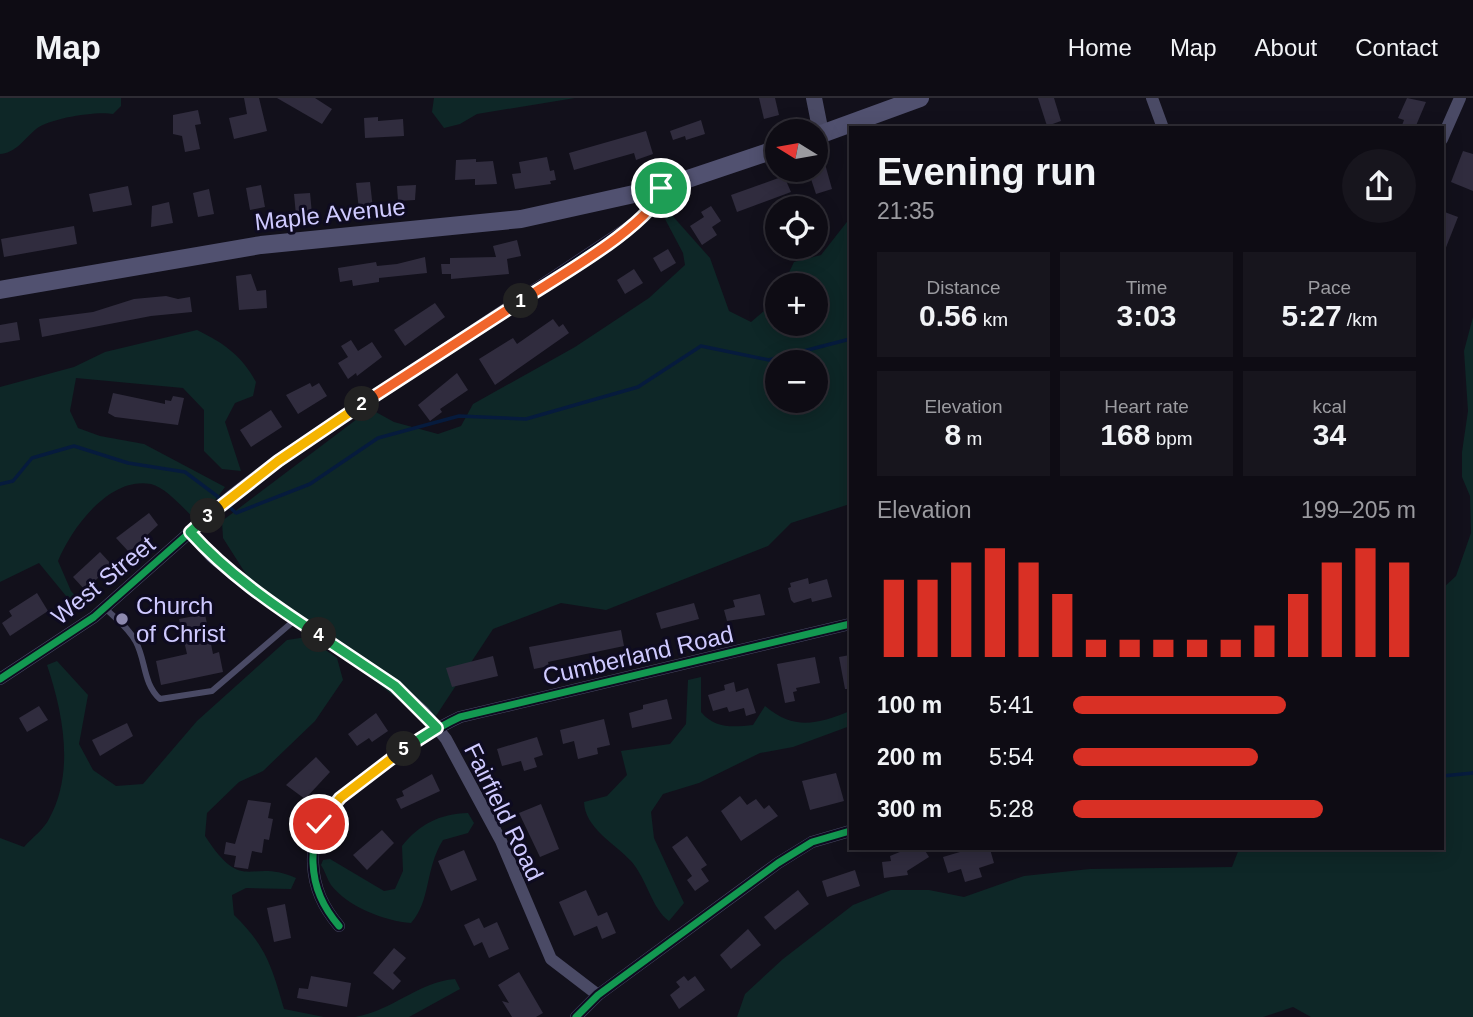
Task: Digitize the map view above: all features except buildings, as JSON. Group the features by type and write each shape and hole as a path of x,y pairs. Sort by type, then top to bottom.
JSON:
{"main road":[{"path":"828,131 920,98"},
{"path":"665,186 765,153"},
{"name":"Maple Avenue","path":"0,289 261,245 522,219 665,186"}],"street":[{"path":"814,98 816,119"},
{"path":"1152,98 1162,126"},
{"path":"1444,134 1460,98"},
{"name":"West Street","path":"0,679 105,608 232,495 322,431 638,222 660,200 665,186"},
{"name":"Fairfield Road","path":"190,532 221,564 296,620 395,686 437,728 446,739 501,841 551,959 598,995"},
{"name":"Cumberland Road","path":"339,926 327,912 316,889 313,849 319,824 352,787 437,728 460,717 849,624"},
{"path":"576,1017 598,995 778,863 812,842 849,831"}],"lane":[{"path":"105,608 128,630 137,644 151,690 160,699 212,691 296,620"}],"green space":[{"path":"0,98 121,98 121,106 113,114 74,116 43,125 15,148 0,154"},
{"path":"434,98 575,98 477,114 460,124 444,128 432,112"},
{"path":"670,213 710,258 729,311 751,322 765,310 765,336 828,336 828,273 789,273 794,262 828,259 828,246 849,219 849,504 791,523 768,546 606,610 561,603 493,629 430,725 251,582 223,538 222,521 357,419 374,411 394,422 438,434 461,426 473,404 575,347 649,298 685,265 683,253 665,219"},
{"path":"1473,317 1473,1017 1311,1017 1293,1007 1263,1017 737,1017 745,994 783,959 853,905 891,890 929,890 964,897 1024,876 1090,869 1232,867 1239,850 1444,850 1444,587 1456,576 1471,533 1470,496 1462,477 1462,452 1468,411 1464,351"},
{"path":"197,330 231,351 245,365 256,382 253,396 235,403 225,422 241,471 222,469 204,451 204,410 183,388 76,378 70,411 78,428 100,436 144,444 225,487 208,510 193,517 168,493 151,484 121,488 107,496 83,520 58,561 71,591 84,606 71,602 39,563 0,582 0,387 74,367 105,352"},
{"path":"307,637 337,658 343,680 315,721 263,771 239,782 207,813 205,836 229,865 239,870 267,871 296,878 291,889 246,888 232,895 234,915 261,947 276,981 284,1009 324,1017 0,1017 0,838 24,847 49,819 62,782 62,722 47,665 57,661 88,695 79,744 93,770 116,786 143,784 197,721 287,640"},
{"path":"701,677 701,712 718,724 753,725 765,706 786,719 806,723 849,711 849,726 793,747 760,753 699,783 663,794 651,812 654,838 684,903 669,921 658,909 637,868 589,820 584,802 607,796 627,775 621,751 670,744 686,724 688,680"},
{"path":"468,813 474,823 468,833 443,840 437,851 422,905 411,923 379,916 347,900 331,885 321,865 323,860 330,859 384,891 395,889 403,871 402,846 409,838 423,826 439,818"},
{"path":"455,979 460,989 409,1017 355,1017 382,1009 429,985"}],"waterway":[{"path":"226,504 236,513 310,484 378,438 459,416 526,419 638,387 701,346 769,360 849,339"},
{"path":"0,484 13,481 32,458 74,446 128,463 185,472 221,499"},
{"path":"1444,776 1473,773"}],"cycle path":[{"path":"0,679 94,617 232,495 277,461 638,221 660,199 665,186"},
{"path":"339,926 328,912 315,881 314,847 324,819 354,787 438,728 460,717 849,624"},
{"path":"576,1017 598,995 778,863 812,842 849,831"}],"place":[{"name":"Church of Christ","path":"122,619"}],"route":[{"path":"319,824 352,787 437,728 424,712 395,686 250,587 212,556 190,532 232,495 278,461 638,222 660,200 665,186 661,188"}]}
